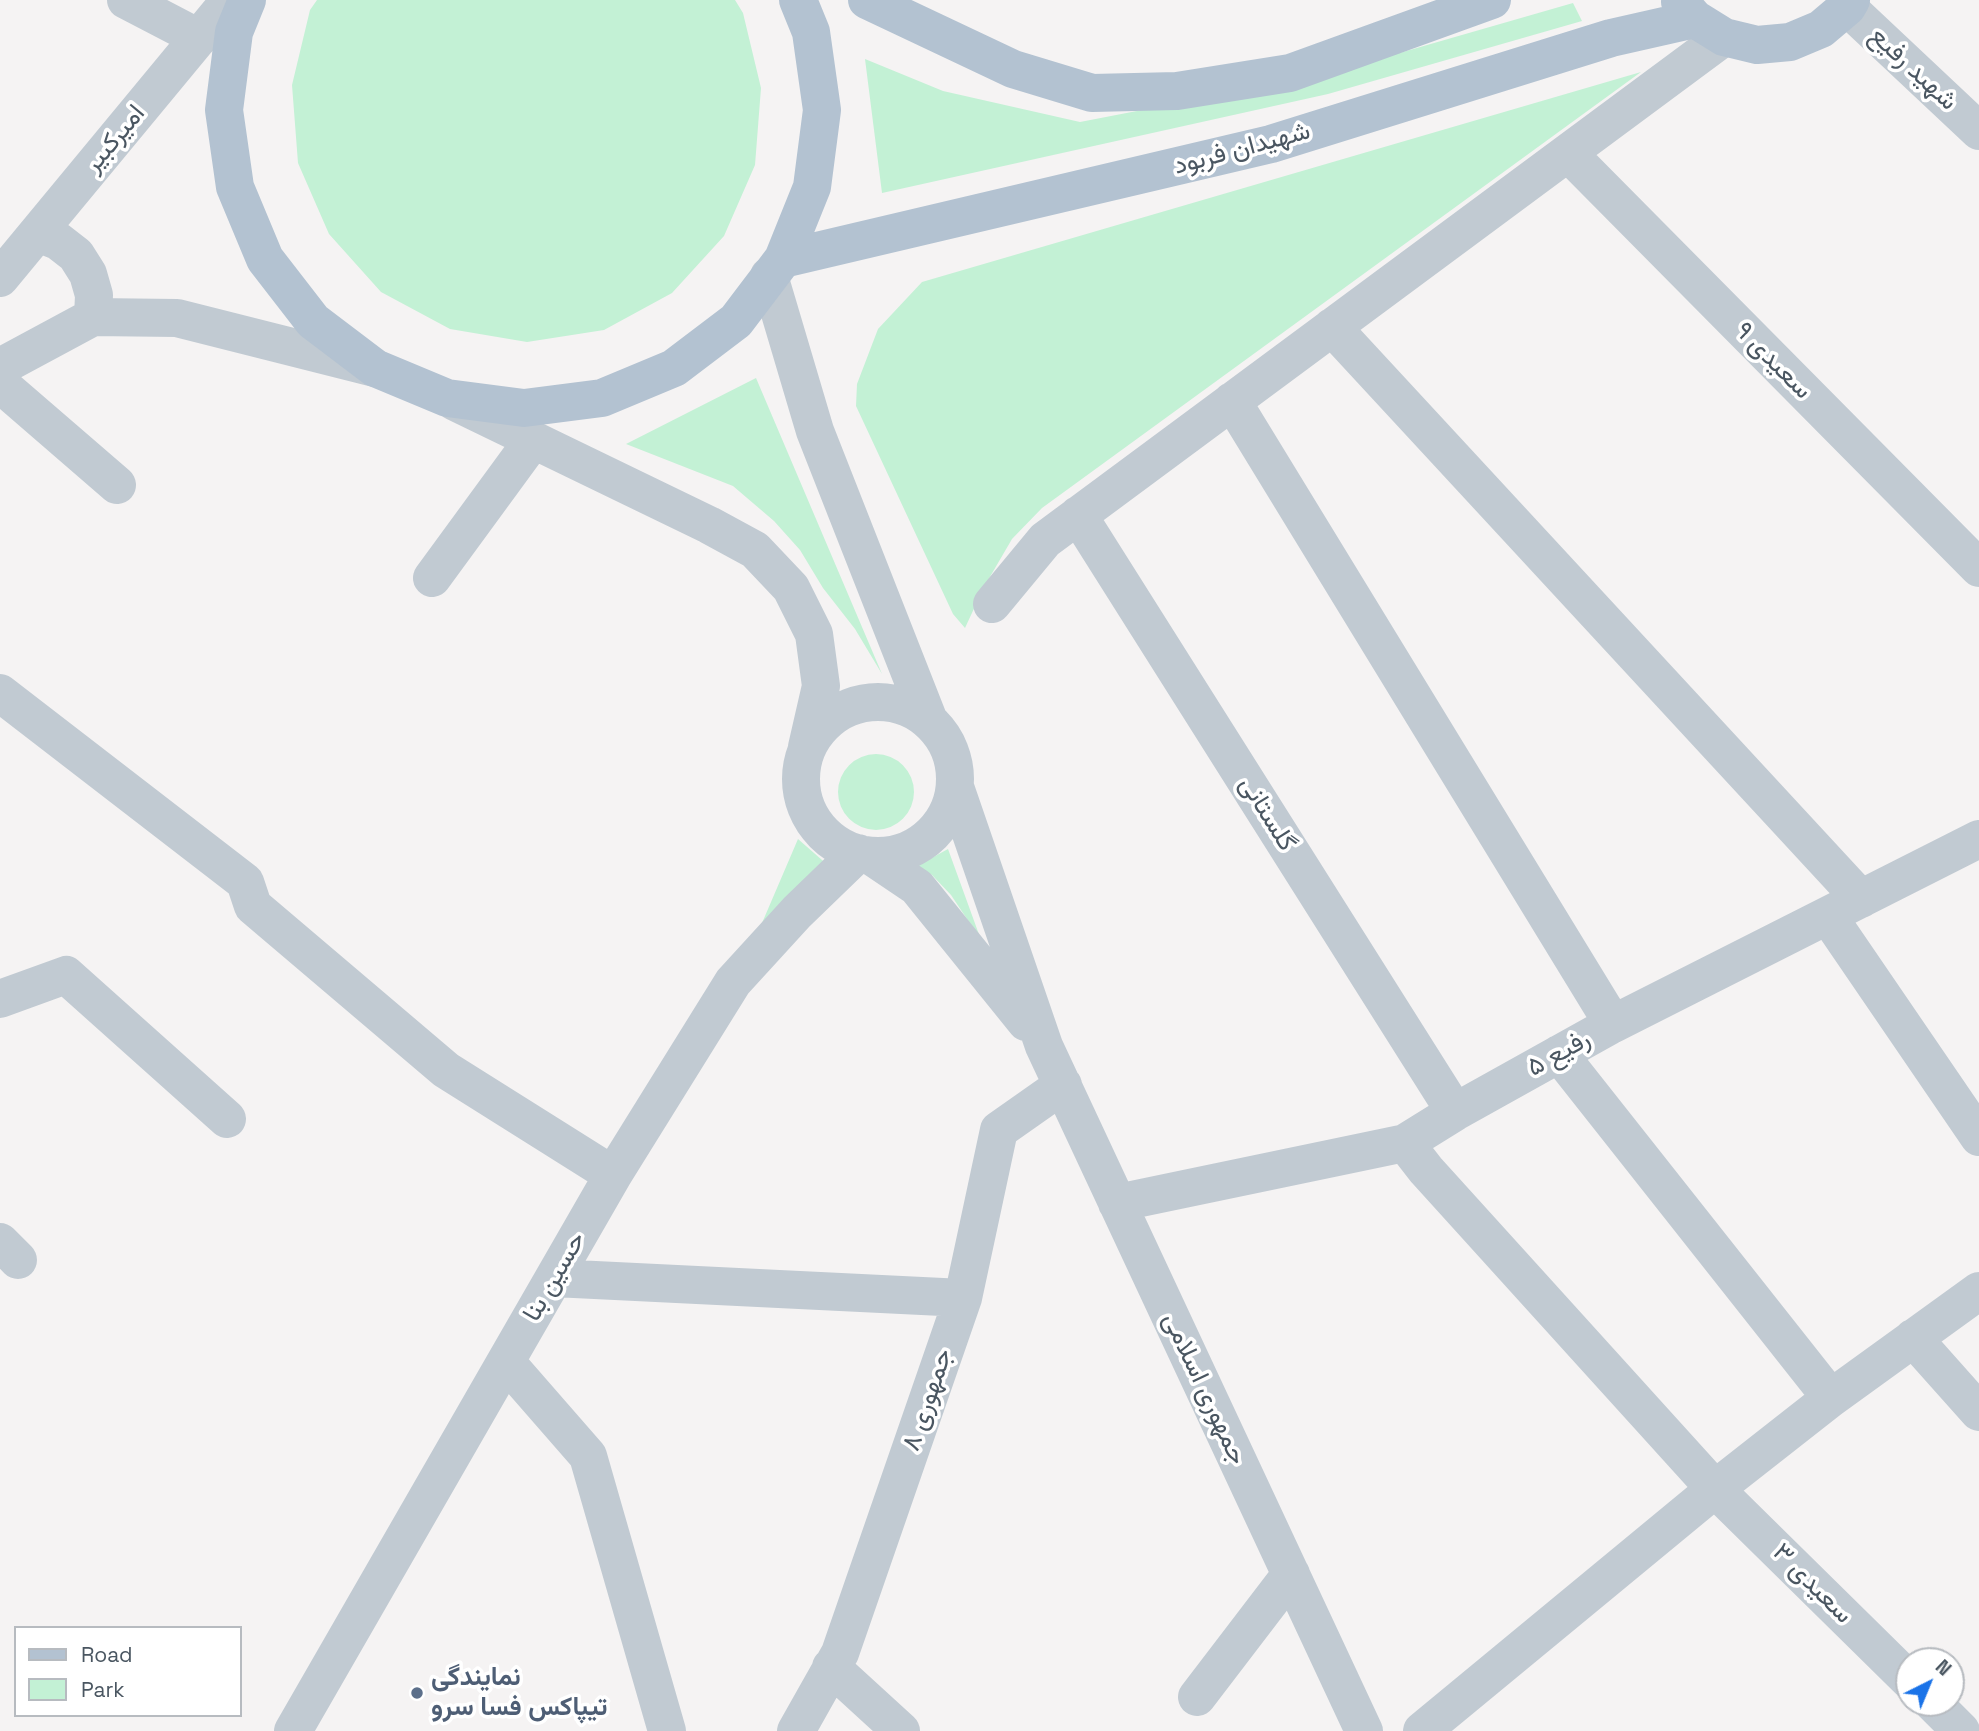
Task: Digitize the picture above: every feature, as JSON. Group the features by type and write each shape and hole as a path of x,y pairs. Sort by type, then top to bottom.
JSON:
{"main road":[{"path":"247,0 234,32 224,110 234,187 265,259 313,321 375,368 447,398 524,408 602,398 674,368 736,321 776,268 812,187 822,110 811,32 798,0"},
{"path":"867,0 1013,69 1092,93 1177,91 1290,73 1492,0"},
{"path":"1699,19 1757,45 1790,42 1821,29 1849,4"},
{"name":"شهيدان فربود","path":"776,268 1271,144 1611,38 1699,19"}],"street":[{"path":"125,0 199,38"},
{"name":"امیرکبیر","path":"0,278 230,0"},
{"name":"شهید رفیع","path":"1849,4 1979,131"},
{"path":"992,604 1045,540 1568,153 1699,19"},
{"name":"سعیدی ۹","path":"1568,153 1979,568"},
{"path":"38,233 58,241 76,256 88,274 94,295 93,317"},
{"path":"776,268 815,431 929,721"},
{"path":"0,367 93,317 177,318 375,368"},
{"path":"1332,327 1845,908 1979,1137"},
{"path":"0,384 117,485"},
{"path":"447,398 755,550 791,588 814,634 821,685 801,771 802,795 811,818 827,836 847,850 864,854 895,855 917,846 936,831 949,810 956,786"},
{"path":"1232,401 1613,1024"},
{"path":"432,578 533,440"},
{"name":"گلستانی","path":"1078,515 1455,1112"},
{"path":"0,693 245,882 253,906 446,1070 613,1175"},
{"path":"807,747 820,727 838,712 862,703 886,702 909,708 929,721 945,740 954,762 956,786 1044,1046"},
{"name":"رفیع ۵","path":"1117,1203 1405,1143 1613,1024 1979,839"},
{"path":"864,854 917,887 1044,1046"},
{"name":"حسین بنا","path":"293,1731 613,1175 733,982 797,912 864,854"},
{"path":"0,999 66,975 227,1119"},
{"name":"جمهوری اسلامی","path":"1044,1046 1364,1731"},
{"path":"1559,1054 1831,1398"},
{"name":"جمهوری ۸","path":"796,1731 840,1653 963,1298 999,1130 1063,1085"},
{"name":"سعیدی ۳","path":"1405,1143 1426,1170 1715,1489 1895,1666"},
{"path":"554,1278 963,1298"},
{"path":"1422,1731 1715,1489 1831,1398 1979,1291"},
{"path":"1913,1338 1979,1412"},
{"path":"506,1362 588,1455 667,1731"},
{"path":"1197,1697 1291,1574"},
{"path":"831,1667 901,1731"},
{"path":"1947,1717 1961,1731"}],"green space":[{"path":"317,0 735,0 743,13 761,88 755,165 724,236 672,293 604,330 527,342 450,329 381,292 329,234 298,163 292,85 310,10"},
{"path":"1573,3 1582,21 1328,94 882,193 865,59 943,91 1080,122 1323,75"},
{"path":"1641,72 1042,508 1012,539 984,587 965,628 953,614 856,406 857,384 878,329 922,282"},
{"path":"756,378 882,674 855,629 823,588 800,550 774,521 733,486 626,444"},
{"path":"876,754 891,757 903,765 911,777 914,792 911,807 903,819 891,827 876,830 861,827 849,819 841,807 838,792 841,777 849,765 861,757"},
{"path":"798,839 830,867 756,937"},
{"path":"948,849 981,940 951,895 932,875 915,867"}],"place":[{"name":"نمایندگی تیپاکس فسا سرو","path":"417,1693"}]}
